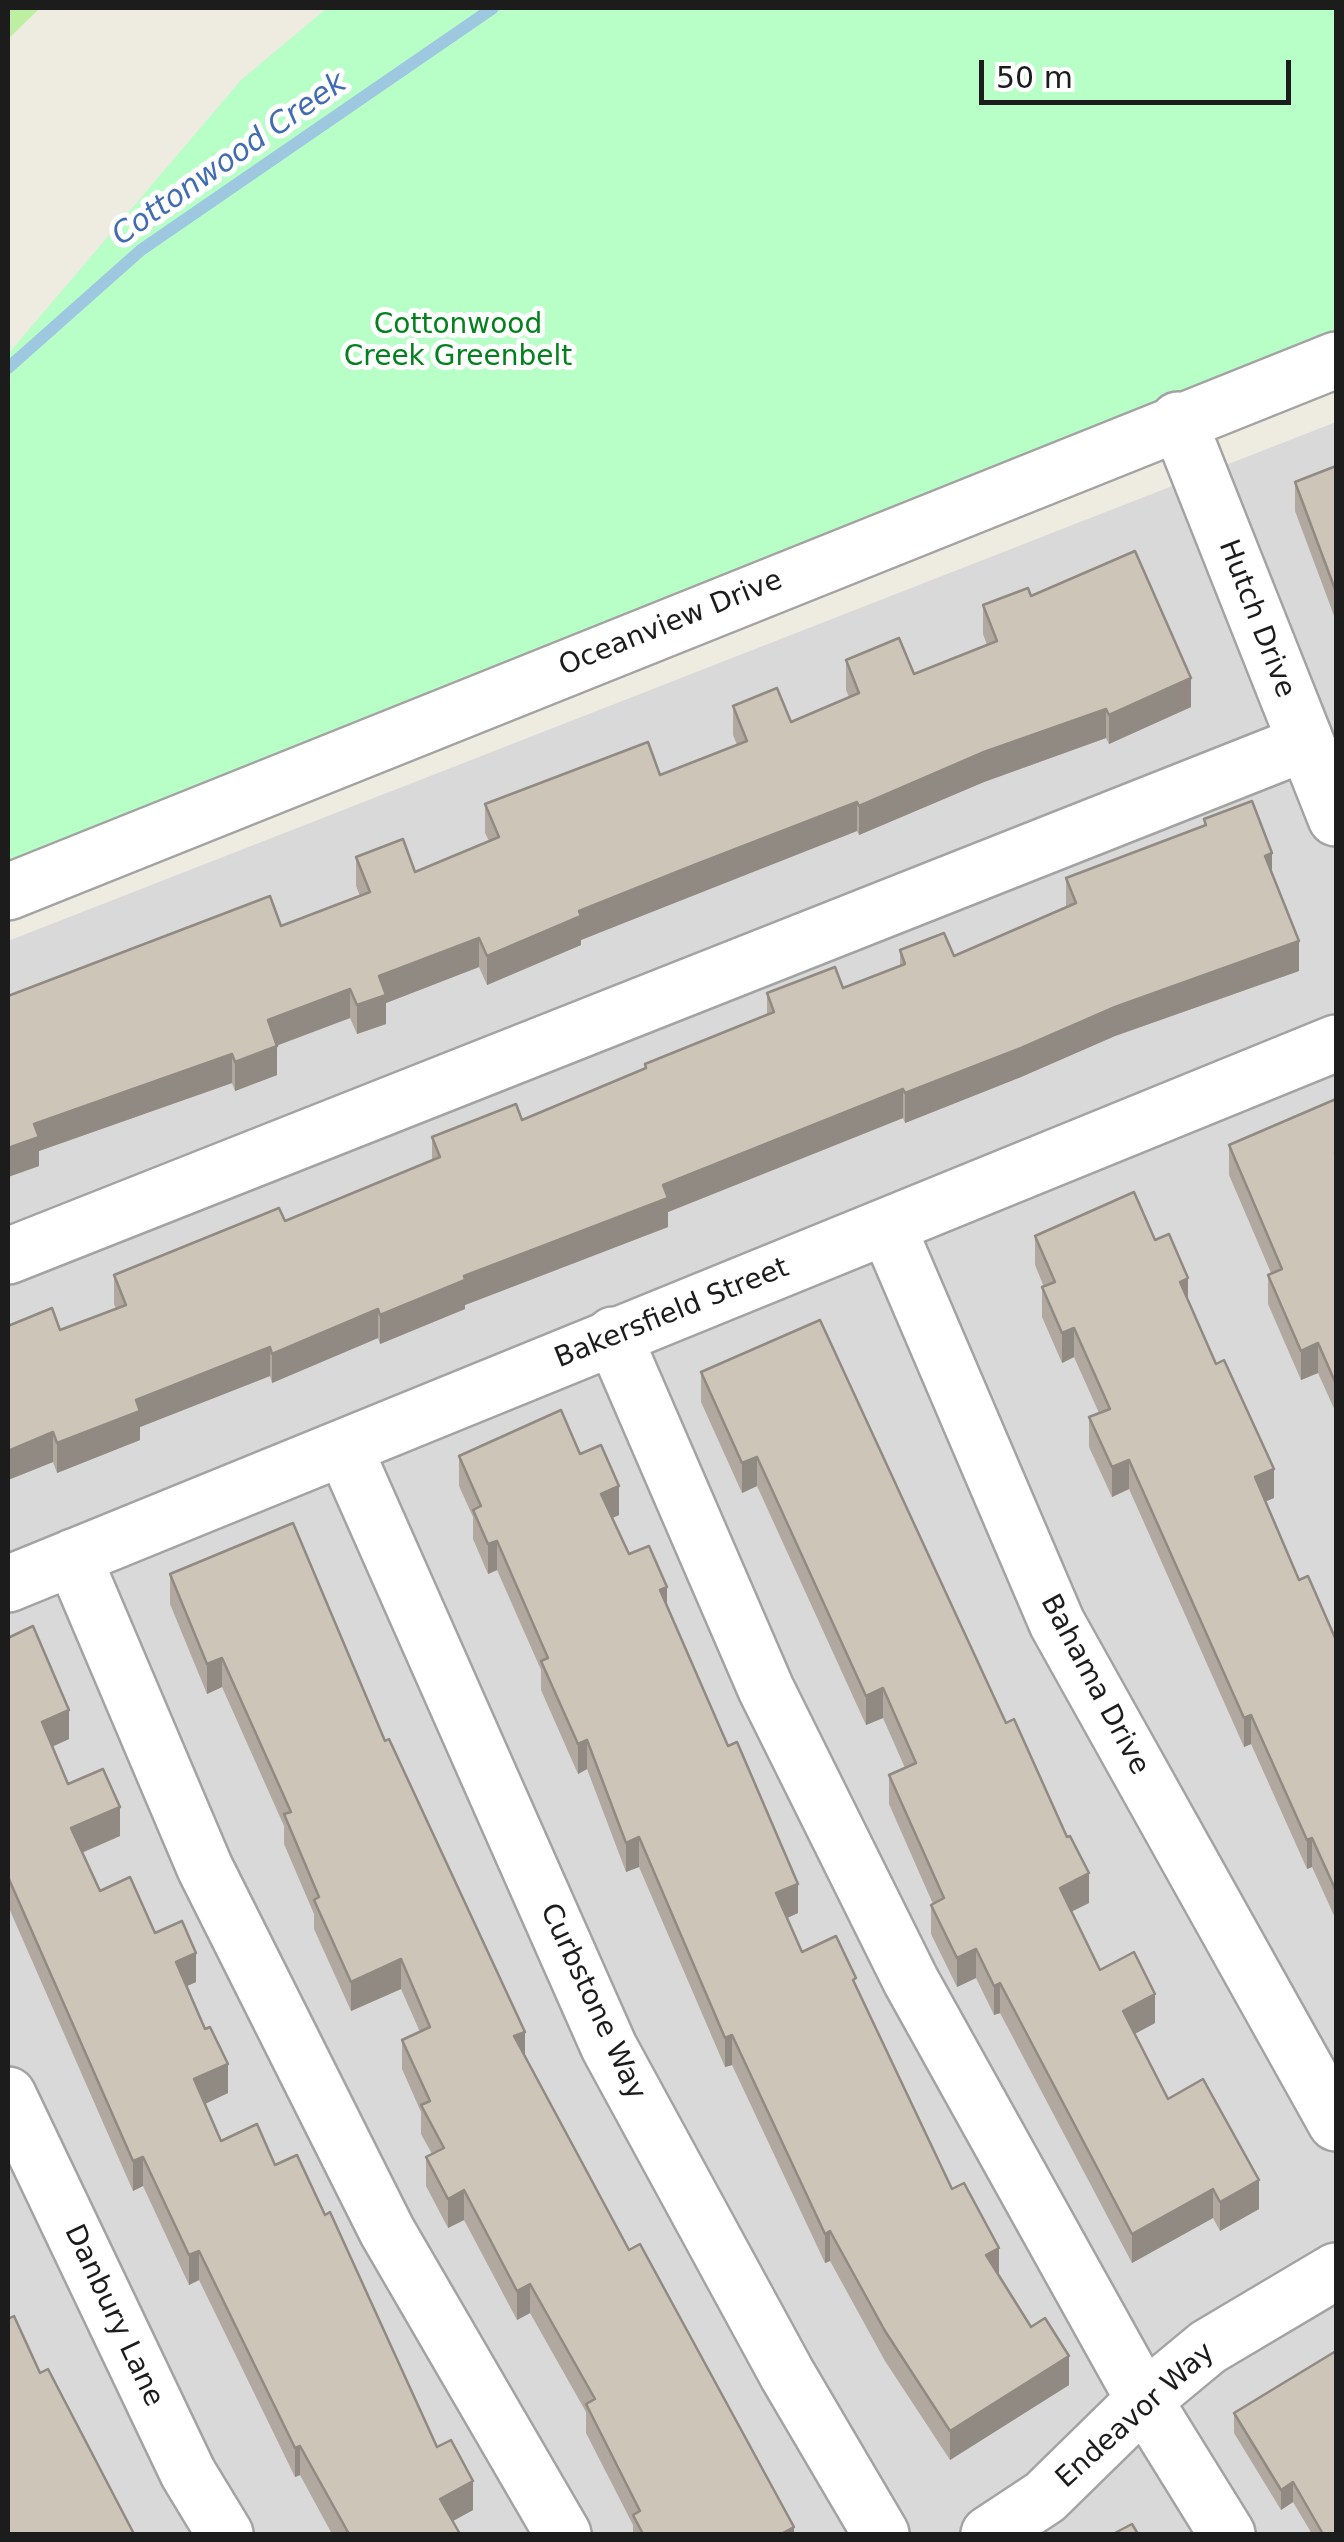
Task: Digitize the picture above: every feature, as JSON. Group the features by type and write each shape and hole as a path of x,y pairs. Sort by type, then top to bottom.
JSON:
{"street":[{"name":"Oceanview Drive","path":"8,892 1178,420 1336,360"},
{"name":"Hutch Drive","path":"1178,420 1336,818"},
{"path":"8,1256 1305,743"},
{"name":"Bakersfield Street","path":"8,1584 1336,1043"},
{"name":"Bahama Drive","path":"888,1228 1057,1622 1336,2123"},
{"path":"613,1335 766,1689 912,1981 1144,2400 1227,2534"},
{"name":"Curbstone Way","path":"344,1448 608,2046 786,2374 881,2534"},
{"path":"72,1558 205,1868 369,2197 563,2534"},
{"name":"Danbury Lane","path":"8,2095 188,2473 224,2534"},
{"name":"Endeavor Way","path":"989,2534 1046,2497 1144,2400 1208,2347 1336,2270"}],"shaded area":[{"path":"1336,422 1336,2534 8,2534 8,941"}],"green space":[{"path":"8,8 40,8 8,39"},
{"name":"Cottonwood Creek Greenbelt","path":"327,8 1336,8 1336,375 8,866 8,354 241,80"}],"building":[{"path":"1336,466 1336,592 1295,482"},
{"path":"1135,551 1191,678 1109,715 1106,709 984,752 859,806 857,802 694,865 579,911 581,916 487,956 479,938 379,976 386,995 357,1005 350,989 268,1020 277,1046 235,1062 232,1054 34,1124 39,1137 8,1148 8,996 270,896 281,926 370,892 356,857 403,839 415,872 499,837 485,804 648,742 660,775 747,741 733,706 777,688 791,722 859,693 846,660 899,638 914,674 997,641 983,605 1028,588 1031,596"},
{"path":"1252,801 1272,853 1265,856 1299,941 1115,1007 1021,1048 905,1093 903,1089 663,1185 668,1198 464,1276 465,1280 380,1315 378,1309 272,1354 270,1347 136,1400 140,1411 57,1443 53,1432 8,1451 8,1326 52,1308 60,1330 126,1305 114,1275 279,1208 285,1221 440,1157 432,1137 516,1104 522,1120 646,1068 645,1064 774,1012 767,993 835,967 843,988 905,964 900,950 944,933 954,956 1076,903 1066,878 1206,825 1204,819"},
{"path":"1336,1099 1336,1384 1318,1343 1301,1351 1268,1275 1282,1269 1229,1145"},
{"path":"1134,1192 1155,1240 1169,1234 1188,1278 1180,1282 1216,1364 1224,1360 1274,1469 1255,1477 1299,1580 1308,1576 1336,1640 1336,1891 1312,1838 1307,1840 1251,1715 1244,1718 1129,1460 1112,1467 1089,1417 1110,1409 1074,1328 1062,1333 1042,1287 1055,1282 1035,1236"},
{"path":"820,1320 1006,1723 1014,1719 1067,1837 1070,1836 1089,1873 1060,1888 1100,1970 1134,1952 1155,1994 1123,2011 1168,2099 1203,2079 1259,2180 1220,2202 1213,2189 1132,2234 1000,1983 994,1986 976,1949 957,1958 931,1905 944,1898 889,1775 916,1763 883,1688 866,1696 757,1457 742,1463 701,1372"},
{"path":"561,1410 580,1454 601,1445 619,1486 601,1494 629,1554 649,1546 667,1587 660,1590 728,1746 737,1742 798,1884 776,1893 802,1952 836,1936 952,2189 964,2183 999,2248 986,2255 1031,2327 1045,2318 1069,2356 950,2431 885,2331 830,2231 825,2234 732,2035 725,2038 639,1837 626,1843 587,1740 578,1744 541,1661 548,1658 497,1541 488,1544 473,1510 481,1506 459,1456"},
{"path":"293,1523 385,1741 389,1739 525,2032 514,2036 629,2250 640,2244 794,2527 781,2534 643,2534 633,2515 640,2511 586,2404 595,2399 530,2284 517,2291 464,2190 448,2199 426,2157 444,2148 421,2105 430,2101 402,2040 430,2027 401,1959 351,1982 314,1900 319,1897 284,1814 291,1812 222,1658 207,1664 170,1574"},
{"path":"33,1626 69,1710 42,1722 68,1784 103,1769 120,1807 71,1828 100,1891 130,1877 155,1933 182,1921 196,1953 176,1962 205,2029 210,2027 228,2064 194,2079 221,2141 257,2124 275,2165 297,2155 325,2215 330,2212 437,2447 451,2440 473,2481 440,2499 460,2534 349,2534 300,2446 295,2448 199,2251 189,2255 143,2157 133,2161 8,1877 8,1638"},
{"path":"14,2316 40,2373 48,2369 134,2534 8,2534 8,2319"},
{"path":"1336,2351 1336,2534 1323,2534 1293,2482 1281,2490 1234,2413"},
{"path":"1132,2524 1138,2534 1113,2534"}],"waterway":[{"name":"Cottonwood Creek","path":"8,368 141,250 493,8"}]}
